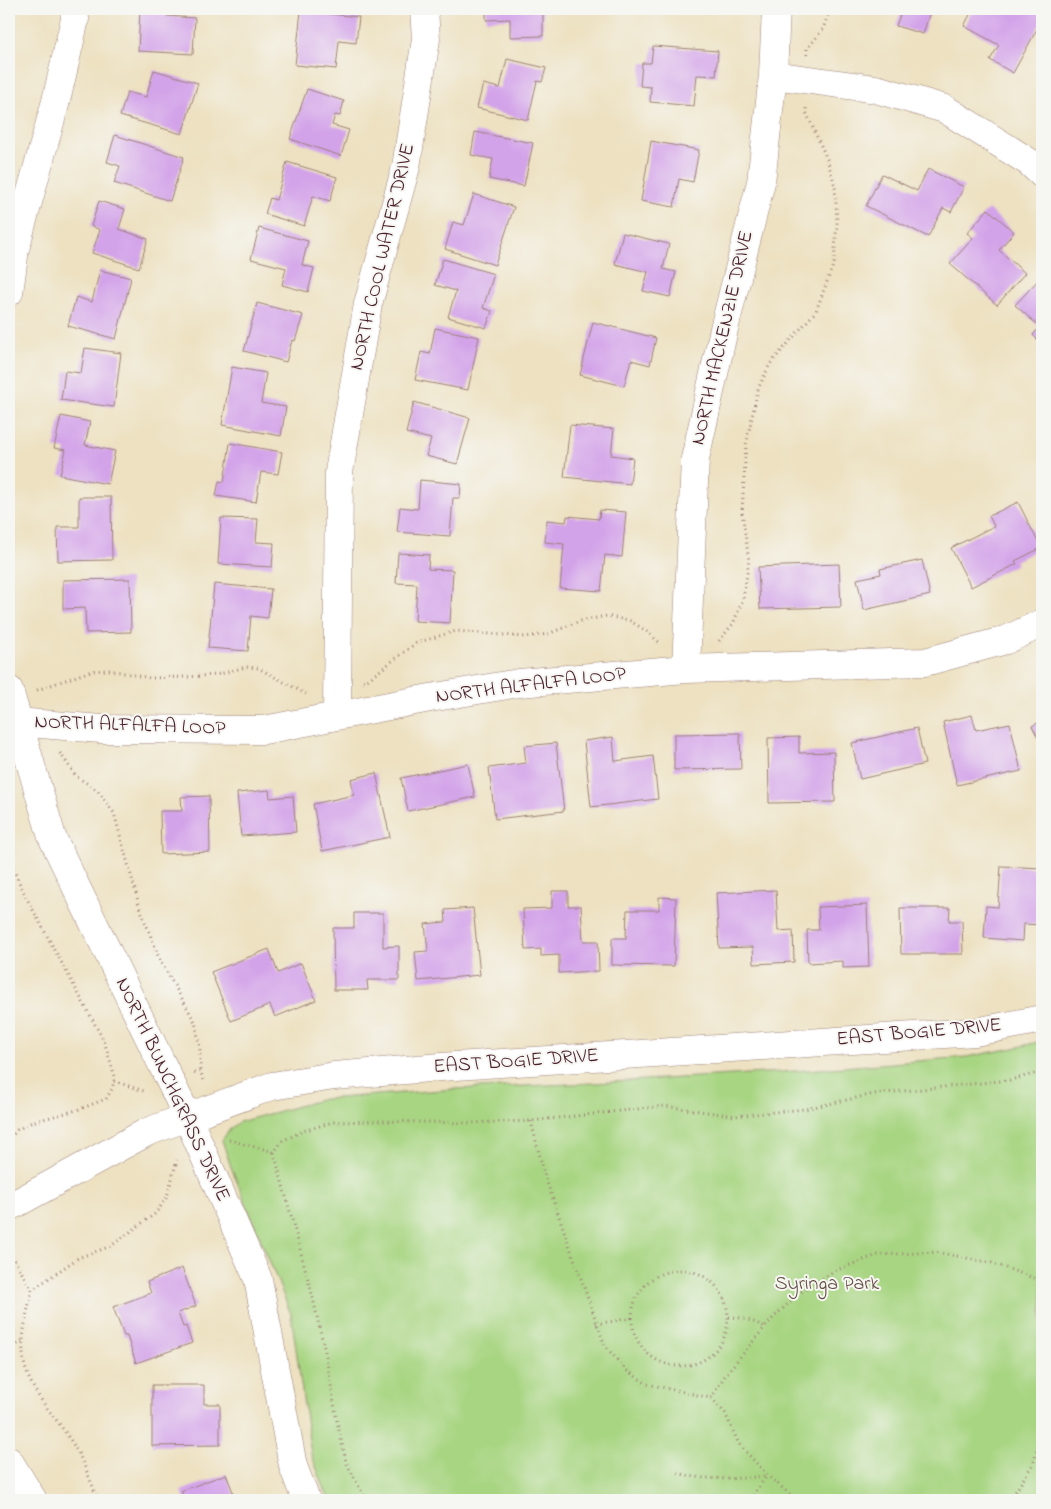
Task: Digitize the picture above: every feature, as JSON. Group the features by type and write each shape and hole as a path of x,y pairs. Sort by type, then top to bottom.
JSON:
{"street":[{"path":"9,292 15,249 56,100 75,19 74,9"},
{"name":"NORTH COOL WATER DRIVE","path":"337,715 339,472 368,304 406,167 426,39 424,9"},
{"name":"NORTH MACKENZIE DRIVE","path":"686,669 695,459 724,329 761,182 773,75 776,9"},
{"path":"773,75 876,89 945,109 1029,162 1042,174"},
{"name":"NORTH ALFALFA LOOP","path":"17,722 101,729 264,730 337,715 519,683 686,669 925,662 1006,640 1042,624"},
{"name":"NORTH BUNCHGRASS DRIVE","path":"21,691 17,722 52,838 187,1116 258,1280 293,1466 306,1500"},
{"name":"EAST BOGIE DRIVE","path":"11,1207 147,1132 272,1086 334,1076 441,1066 975,1032 1042,1019"},
{"path":"9,1461 33,1500"}],"path":[{"path":"808,49 823,29 830,9"},
{"path":"720,641 732,624 743,600 749,561 742,512 746,445 758,389 770,364 816,311 834,262 837,222 835,186 827,159 806,112"},
{"path":"366,681 416,643 456,631 525,638 548,634 580,621 608,616 630,620 661,644"},
{"path":"21,691 91,671 110,670 150,678 216,675 246,667 258,668 308,695"},
{"path":"61,755 76,776 98,791 114,812 140,908 159,958 195,1022 200,1048 200,1071"},
{"path":"9,860 26,897 104,1041 115,1077 106,1099 77,1110 32,1122 17,1130 9,1139"},
{"path":"274,1152 282,1141 302,1131 333,1122 467,1123 532,1121 665,1106 734,1116 805,1109 874,1094 1010,1080 1042,1072"},
{"path":"114,1081 148,1092"},
{"path":"532,1121 545,1177 605,1346 626,1370 647,1384 711,1398 724,1413 739,1444 767,1475 798,1500"},
{"path":"229,1140 274,1152"},
{"path":"274,1152 312,1294 346,1462 366,1500"},
{"path":"32,1290 78,1258 111,1246 156,1213 167,1197 177,1162"},
{"path":"9,1251 32,1290 22,1341 24,1362 30,1382 72,1442 98,1500"},
{"path":"711,1398 726,1374 765,1327 798,1294 834,1271 877,1256 936,1252 992,1263 1042,1281"},
{"path":"672,1270 688,1271 704,1276 717,1286 725,1301 729,1317 726,1332 720,1346 709,1357 695,1364 680,1366 665,1364 652,1357 641,1346 634,1333 631,1318 635,1301 643,1287 656,1276 672,1270"},
{"path":"729,1317 751,1320 765,1327"},
{"path":"596,1324 631,1318"},
{"path":"9,1350 22,1341"},
{"path":"1010,1500 1033,1464 1042,1433"},
{"path":"678,1473 694,1478 746,1478 767,1475"},
{"path":"752,1500 754,1492 767,1475"}],"green space":[{"name":"Syringa Park","path":"1042,1041 1042,1500 329,1500 311,1454 291,1314 231,1167 222,1140 231,1128 239,1122 324,1099 455,1089 782,1072 966,1057"}],"building":[{"path":"140,9 167,9 167,16 195,18 193,54 138,51"},
{"path":"486,9 543,9 543,36 510,37 510,19 486,20"},
{"path":"660,9 699,9 699,10 660,13"},
{"path":"902,9 931,9 923,34 896,26"},
{"path":"973,9 1034,9 1042,13 1042,20 1013,73 990,60 999,45 964,26"},
{"path":"301,11 359,17 356,43 339,41 336,69 295,65"},
{"path":"653,46 718,51 716,76 697,75 694,106 650,102 651,87 640,86 642,63 651,63"},
{"path":"507,59 546,68 542,82 537,81 528,120 477,108 483,84 500,88"},
{"path":"154,70 198,83 182,134 120,116 127,92 146,97"},
{"path":"307,89 344,101 340,116 335,115 332,125 349,130 341,156 290,139"},
{"path":"475,132 533,143 524,186 489,179 493,159 471,155"},
{"path":"115,135 184,157 170,201 114,183 120,166 107,162"},
{"path":"651,141 699,150 693,182 679,179 674,207 641,201"},
{"path":"287,162 337,177 330,201 313,196 304,226 265,214 270,198 276,200"},
{"path":"928,169 964,187 951,212 943,208 928,237 866,206 882,174 917,191"},
{"path":"474,194 514,207 495,265 445,249 453,222 464,225"},
{"path":"99,201 125,209 119,229 148,239 139,268 92,253 100,230 91,226"},
{"path":"988,209 1014,232 999,250 1025,273 997,305 950,264 973,238 967,233"},
{"path":"259,228 308,241 302,265 314,268 308,292 282,285 286,268 251,259"},
{"path":"623,233 669,244 663,269 676,272 670,297 643,291 648,272 615,264"},
{"path":"443,259 494,274 483,308 492,311 486,328 448,317 456,291 435,285"},
{"path":"100,270 131,278 116,339 68,326 76,297 92,302"},
{"path":"1040,278 1042,281 1042,344 1033,335 1040,327 1015,305"},
{"path":"257,303 303,315 295,341 292,340 286,362 244,351"},
{"path":"593,322 656,338 650,365 631,360 624,386 580,375"},
{"path":"435,328 479,337 468,390 415,380 421,352 430,354"},
{"path":"85,348 121,353 114,407 61,400 65,371 81,373"},
{"path":"232,367 266,373 261,403 286,407 281,436 222,425"},
{"path":"414,402 470,418 457,464 426,456 431,439 406,433"},
{"path":"61,416 90,422 85,445 115,451 108,484 60,475 66,450 54,448"},
{"path":"570,425 614,429 611,455 633,458 630,484 564,477"},
{"path":"230,443 282,452 278,474 261,472 256,502 216,496 219,481 224,482"},
{"path":"420,480 461,484 460,498 453,498 450,536 397,532 400,507 418,509"},
{"path":"79,497 111,497 112,560 58,561 57,527 79,527"},
{"path":"1018,502 1041,548 1015,561 1017,564 971,587 951,548 994,526 989,516"},
{"path":"600,510 626,512 622,557 605,555 601,591 560,588 564,544 545,542 547,520 566,522 567,516 599,519"},
{"path":"221,518 258,519 256,542 274,543 272,567 218,564"},
{"path":"398,553 429,555 428,569 453,570 450,623 415,621 417,584 396,583"},
{"path":"922,560 930,595 864,610 857,579 881,574 880,569"},
{"path":"839,564 841,607 760,609 758,567"},
{"path":"130,579 131,632 86,633 85,608 63,609 63,580"},
{"path":"214,584 271,589 268,618 251,616 248,651 208,648"},
{"path":"972,715 976,730 1010,723 1021,771 957,785 943,722"},
{"path":"1042,721 1042,745 1032,726"},
{"path":"917,728 925,764 860,779 852,743"},
{"path":"740,733 741,769 674,770 674,734"},
{"path":"613,737 615,761 653,756 658,799 591,807 584,741"},
{"path":"799,737 799,753 834,752 835,802 769,803 768,738"},
{"path":"556,743 564,811 495,819 489,768 526,763 524,746"},
{"path":"468,764 475,797 408,811 401,778"},
{"path":"376,773 390,837 322,851 313,804 354,795 351,779"},
{"path":"269,790 270,798 293,796 296,832 241,836 237,793"},
{"path":"209,796 210,852 161,854 160,811 182,811 181,797"},
{"path":"1001,866 1042,868 1042,925 1024,924 1023,941 984,938 986,906 998,907"},
{"path":"776,890 778,931 793,930 794,962 754,964 753,947 719,948 716,893"},
{"path":"552,891 568,891 568,906 581,906 583,941 598,941 599,971 559,973 559,955 541,956 541,949 525,950 523,909 552,908"},
{"path":"659,897 676,898 674,966 612,965 612,938 626,938 627,910 659,910"},
{"path":"867,905 869,967 843,968 843,961 808,963 807,930 819,930 818,907"},
{"path":"473,908 480,975 418,981 415,952 428,951 425,924 446,922 445,910"},
{"path":"900,908 950,908 949,921 962,921 963,954 901,954"},
{"path":"354,913 383,913 383,947 399,946 399,980 367,980 368,990 334,990 333,928 354,928"},
{"path":"269,949 278,973 301,963 316,1000 275,1017 270,1005 231,1021 211,972"},
{"path":"182,1268 196,1306 178,1313 183,1327 186,1326 192,1343 136,1363 127,1336 124,1336 113,1307 151,1293 147,1282"},
{"path":"152,1385 204,1385 204,1404 220,1404 220,1445 152,1446"},
{"path":"226,1474 236,1500 185,1500 181,1491"}]}
